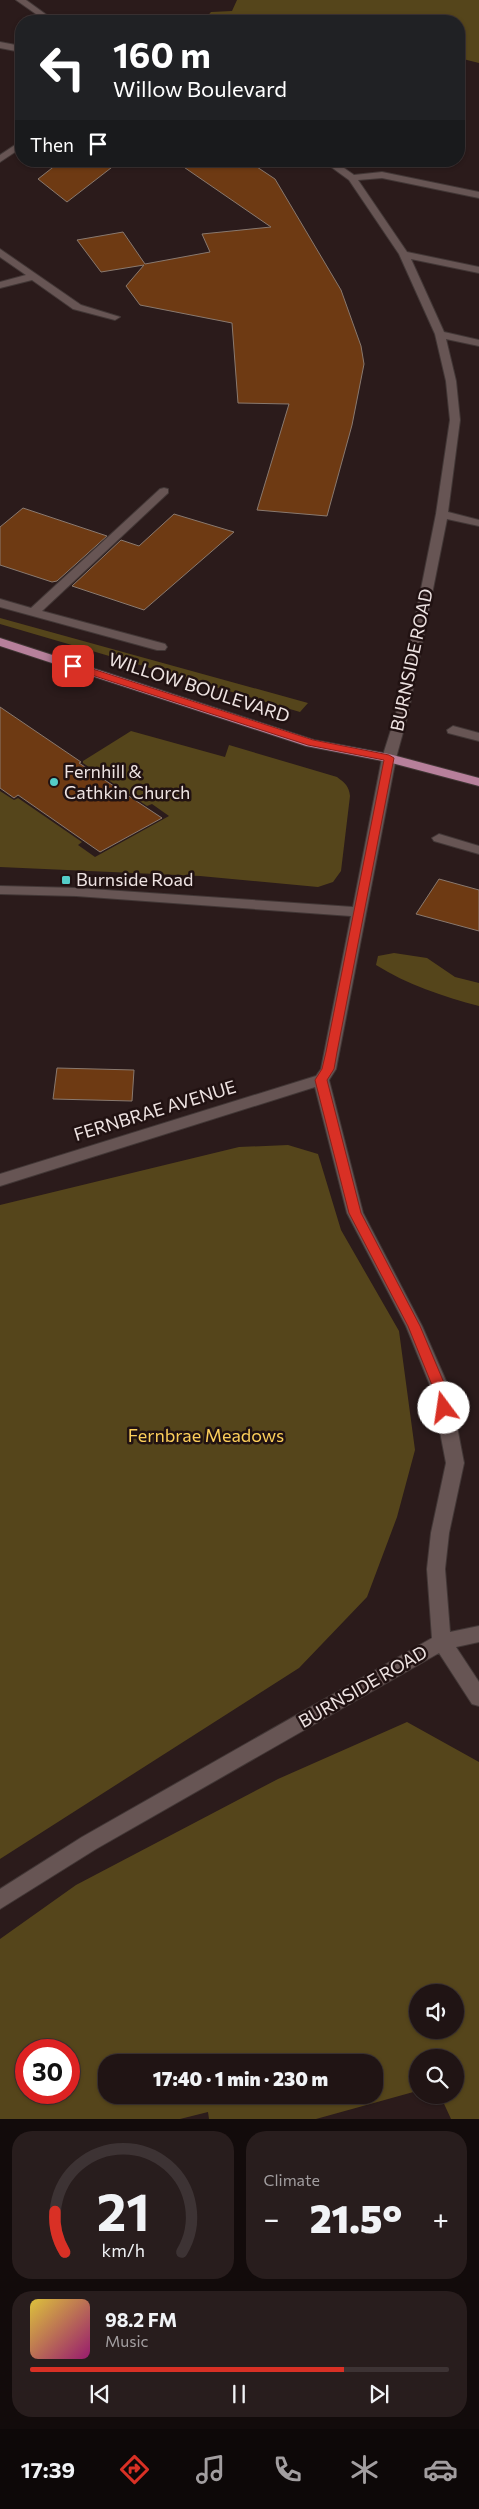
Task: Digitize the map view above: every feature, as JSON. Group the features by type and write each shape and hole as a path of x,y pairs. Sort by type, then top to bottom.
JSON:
{"main road":[{"name":"WILLOW BOULEVARD","path":"0,642 311,743 389,758 479,782"}],"street":[{"path":"20,0 42,15"},
{"path":"0,45 15,48"},
{"path":"0,159 15,148"},
{"name":"BURNSIDE ROAD","path":"0,1900 89,1844 442,1642 436,1569 440,1533 455,1463 441,1390 414,1326 355,1213 321,1080 328,1069 358,912 379,820 389,758 402,714 442,514 455,420 450,381 440,334 404,254 352,178 336,167"},
{"path":"352,178 382,175 479,195"},
{"path":"0,252 76,307 115,317"},
{"path":"404,254 479,270"},
{"path":"0,285 34,276"},
{"path":"440,334 479,343"},
{"path":"34,612 164,491"},
{"path":"442,514 479,523"},
{"path":"0,602 161,647"},
{"path":"453,730 479,737"},
{"path":"439,838 479,850"},
{"path":"0,890 76,892 358,912"},
{"name":"FERNBRAE AVENUE","path":"0,1180 321,1080"},
{"path":"479,1634 442,1642 479,1698"}],"green space":[{"path":"237,0 479,0 479,63 465,60 465,15 208,15 211,12 232,11"},
{"path":"0,618 308,703 300,712 0,624"},
{"path":"131,731 225,757 229,745 337,777 346,785 350,796 341,871 333,882 318,887 200,876 0,867 0,791 14,800 18,798 82,842 78,845 95,857 169,816 152,804 147,806 83,763 83,761"},
{"path":"394,953 427,958 455,977 479,983 479,1006 426,989 376,965 378,956"},
{"name":"Fernbrae Meadows","path":"288,1145 318,1154 341,1230 399,1331 415,1450 397,1517 367,1597 299,1668 0,1859 0,1205 239,1147"},
{"path":"407,1722 479,1762 479,2119 451,2119 444,2104 464,2104 464,2049 409,2049 409,2093 383,2100 383,2054 98,2054 98,2104 370,2104 316,2119 209,2119 208,2112 180,2119 0,2119 0,1939 76,1885 278,1779"}],"building":[{"path":"53,167 112,167 67,202 38,179"},
{"path":"184,167 257,167 275,179 341,290 361,346 364,364 352,425 327,516 257,510 289,404 238,403 232,323 140,305 126,286 144,265 101,272 77,240 123,232 145,264 210,252 202,234 271,227"},
{"path":"23,508 107,536 57,581 52,582 0,565 0,527"},
{"path":"174,514 234,532 144,610 72,586 121,540 139,546"},
{"name":"Fernhill & Cathkin Church","path":"0,707 81,762 79,763 162,818 100,852 18,795 14,798 0,788"},
{"path":"439,879 479,890 479,931 416,914"},
{"path":"57,1068 134,1070 132,1101 53,1099"}],"place":[{"name":"Fernhill & Cathkin Church","path":"54,782"},
{"name":"Burnside Road","path":"66,880"}],"route":[{"path":"73,666 311,743 389,758 379,820 358,912 332,1052 328,1069 321,1080 355,1213 414,1326 441,1390 444,1408"}]}
